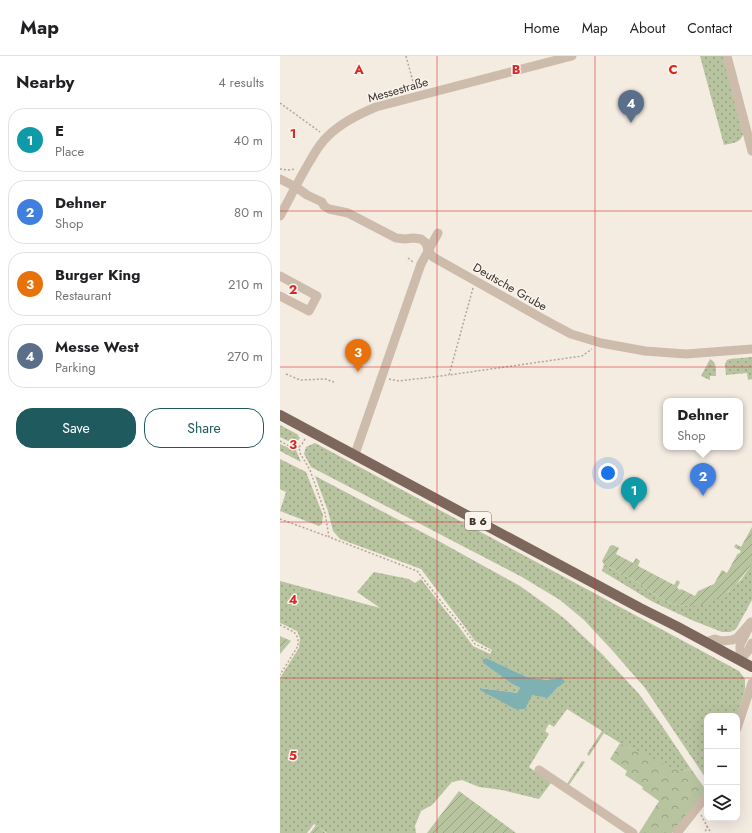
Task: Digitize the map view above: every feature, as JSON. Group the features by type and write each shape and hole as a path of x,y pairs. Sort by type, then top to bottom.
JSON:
{"main road":[{"name":"B 6","path":"280,415 752,667"}],"street":[{"name":"Messestraße","path":"280,216 314,154 327,136 339,126 363,112 416,96 572,56"},
{"path":"727,56 752,151"},
{"name":"Deutsche Grube","path":"280,179 322,202 324,206 329,209 348,212 396,238 421,239 426,243 428,250 434,257 548,322 572,334 601,343 645,350 686,354 752,349"},
{"path":"354,454 421,264 438,233"},
{"path":"280,276 317,296 309,311 280,296"},
{"path":"706,642 716,639 722,641 732,640 736,638 751,621"},
{"path":"740,660 740,645 751,621"},
{"path":"740,660 748,651 752,643"},
{"path":"740,719 752,683"},
{"path":"539,770 633,833"},
{"path":"677,833 704,799"}],"path":[{"path":"406,56 416,96"},
{"path":"280,103 327,136"},
{"path":"449,375 475,281"},
{"path":"382,377 399,381 582,356 601,343"},
{"path":"286,374 300,380 325,379 334,382"},
{"path":"309,430 299,447 300,453 310,470 325,513 329,537"},
{"path":"280,441 289,446 299,447"},
{"path":"280,519 417,571 475,644 493,652"},
{"path":"280,625 294,632 298,638 298,646 280,675"},
{"path":"695,810 703,817 711,833"},
{"path":"706,833 707,826"}],"green space":[{"path":"700,56 723,56 743,134 742,137 736,142 724,145"},
{"path":"752,357 752,379 748,380 747,373 726,375 725,364 727,360"},
{"path":"710,359 716,366 716,376 710,376 710,380 701,376"},
{"path":"280,425 297,434 300,438 295,443 280,437"},
{"path":"315,443 739,671 745,679 745,689 738,713 704,713 704,776 645,688 584,620 560,600 522,577 311,467 304,454 306,447"},
{"path":"280,444 296,450 301,462 280,451"},
{"path":"280,459 306,472 323,515 322,524 319,526 280,511 286,492 280,489"},
{"path":"315,476 435,539 520,586 565,619 602,654 639,694 691,769 682,771 681,773 620,743 604,733 589,756 587,754 602,731 567,709 554,727 549,724 545,731 549,734 529,767 551,783 539,799 502,790 479,787 462,780 452,782 432,805 421,811 415,826 416,833 327,833 314,824 307,833 280,833 280,678 299,648 300,638 297,631 280,623 280,581 380,608 357,592 374,572 409,579 415,583 421,579 473,646 490,654 492,650 475,641 421,569 340,539 333,531 328,511","holes":["486,658 527,677 547,680 561,677 558,687 548,698 532,694 517,693 520,688 483,663 483,659","481,688 507,692 480,689"]},
{"path":"752,527 752,564 735,586 721,597 707,604 685,606 668,602 637,582 604,564 602,561 610,546 613,545 619,548 616,554 633,563 636,558 640,561 638,566 674,585 677,580 680,582 677,588 695,596 698,591 714,584 722,570 727,573 738,553 739,554 741,551 734,547 736,544 741,547"},
{"path":"604,564 637,582 668,602 685,606 728,592 741,580 752,564 752,600 736,629 730,632 722,632 653,602 602,571"},
{"path":"280,636 291,641 280,654"},
{"path":"620,743 681,772 691,769 704,787 704,793 672,833 639,833 659,801 642,789 643,787 625,775 627,771 610,759"},
{"path":"582,761 585,762 569,785 567,784"},
{"path":"459,791 516,833 427,833"},
{"path":"316,825 326,833 310,833"}],"water":[{"path":"486,658 527,677 547,680 561,677 565,682 548,698 532,695 525,709 515,709 480,690 480,688 517,693 520,688 483,663 483,659"}],"place":[{"name":"Messe West","path":"631,123"},
{"name":"Burger King","path":"358,372"},
{"name":"Dehner","path":"703,496"},
{"name":"E","path":"634,510"}]}
